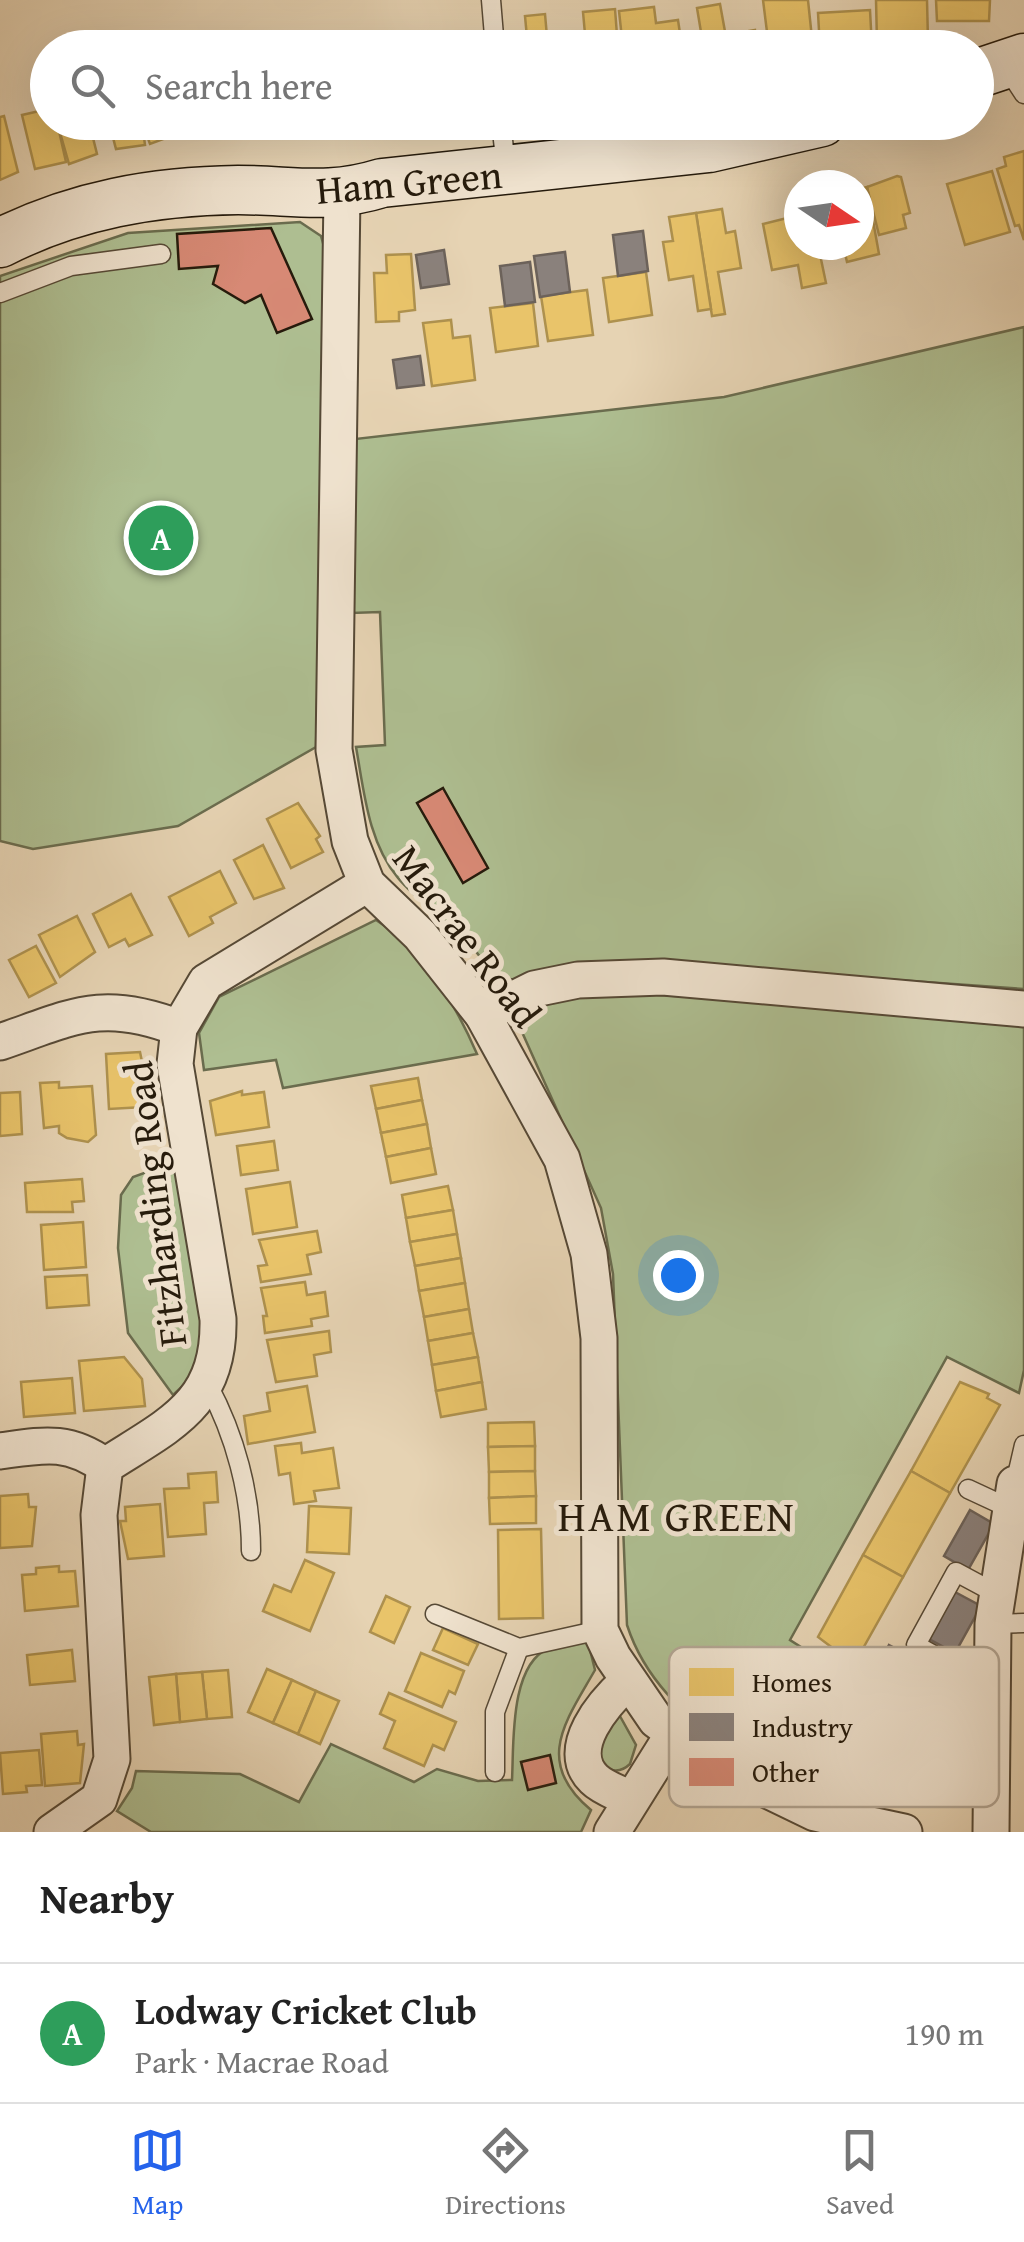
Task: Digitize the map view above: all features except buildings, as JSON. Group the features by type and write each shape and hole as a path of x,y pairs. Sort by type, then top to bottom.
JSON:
{"street":[{"name":"Ham Green","path":"0,243 95,204 236,190 342,196 382,182 506,172 709,148 744,140"},
{"name":"Macrae Road","path":"342,196 334,750 342,809 368,884 420,934 483,1015 562,1160 589,1254 599,1338 600,1630 627,1682 669,1732"},
{"name":"Fitzharding Road","path":"105,1466 192,1406 208,1385 218,1352 218,1319 175,1064 179,1028 206,982 368,884"},
{"path":"483,1015 534,989 578,980 663,977 1024,1009"},
{"path":"0,1042 81,1012 142,1014 179,1028"},
{"path":"0,1451 44,1445 81,1448 105,1466 98,1516 112,1759 99,1799 52,1832"},
{"path":"998,1647 1005,1614 1017,1485"},
{"path":"627,1682 597,1714 585,1745 586,1765 593,1779 630,1799"},
{"path":"612,1832 669,1740"},
{"name":"Macrae Road","path":"798,1807 904,1832"},
{"path":"991,1807 991,1832"}],"lane":[{"path":"491,0 494,30"},
{"path":"503,140 506,172"},
{"path":"0,292 71,266 161,254"},
{"path":"208,1385 224,1416 251,1513 251,1551"},
{"path":"968,1488 1017,1485 1024,1445"},
{"path":"920,1647 916,1645 956,1572 1005,1614"},
{"path":"435,1614 519,1648 600,1630"},
{"path":"495,1772 495,1712 519,1648"}],"green space":[{"path":"300,222 321,236 328,261 316,747 178,826 33,849 0,841 0,276 128,233"},
{"path":"1024,327 1024,989 644,962 518,980 493,971 458,932 398,878 380,849 369,816 356,747 385,745 380,612 351,613 355,439 724,397"},
{"path":"376,920 409,946 436,979 477,1054 283,1088 276,1060 204,1070 199,1033 219,997"},
{"path":"628,993 1024,1018 1024,1370 1019,1393 947,1357 790,1640 801,1647 669,1647 669,1696 649,1670 627,1625 613,1274 601,1208 522,1032 537,1009 550,1002"},
{"path":"169,1164 175,1167 195,1265 203,1342 195,1370 173,1395 128,1333 118,1248 121,1195 133,1177"},
{"path":"587,1638 595,1670 566,1724 559,1758 573,1792 591,1810 581,1832 151,1832 117,1811 132,1788 136,1771 240,1774 299,1802 331,1744 414,1782 437,1769 478,1781 512,1780 516,1707 527,1671 536,1657 549,1648"},
{"path":"616,1709 636,1745 630,1764 616,1770 604,1766 597,1746 601,1730"}],"place":[{"name":"Lodway Cricket Club","path":"161,538"}],"district":[{"name":"HAM GREEN","path":"677,1516"}]}
